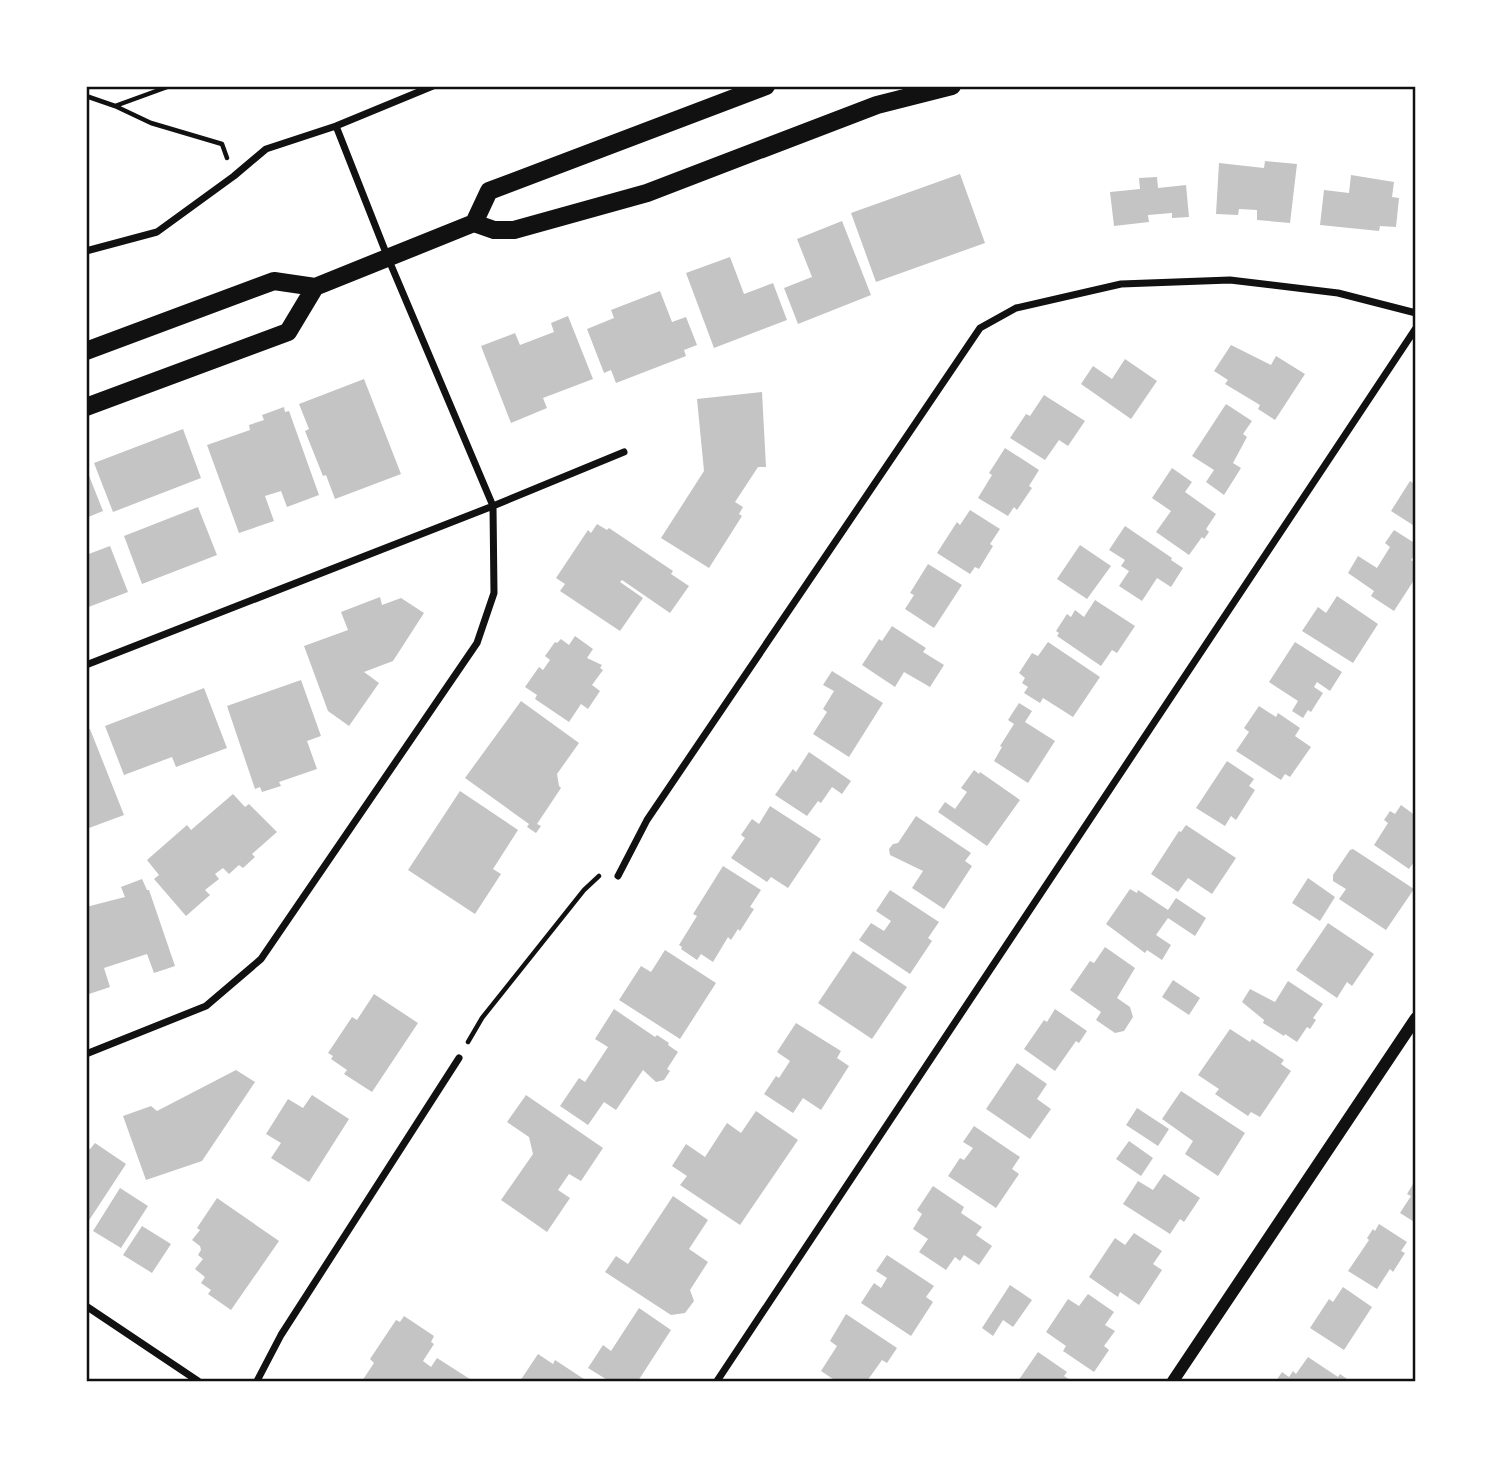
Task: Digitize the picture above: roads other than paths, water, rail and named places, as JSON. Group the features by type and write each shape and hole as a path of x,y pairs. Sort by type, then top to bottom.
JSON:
{"main road":[{"path":"474,223 489,191 766,86"},
{"path":"86,351 274,281 314,287 474,223 494,230 514,230 647,193 877,105 952,86"},
{"path":"86,407 288,332 314,287"}],"street":[{"path":"86,251 157,232 266,149 336,126 433,86"},
{"path":"86,1054 206,1006 261,959 477,643 494,593 493,506 388,258 336,126"},
{"path":"618,876 648,820 980,328 1016,308 1121,284 1230,281 1338,293 1416,313"},
{"path":"717,1381 1416,328"},
{"path":"86,665 624,453"},
{"path":"1173,1381 1416,1018"},
{"path":"257,1381 281,1335 460,1058"},
{"path":"86,1306 198,1381"}]}
